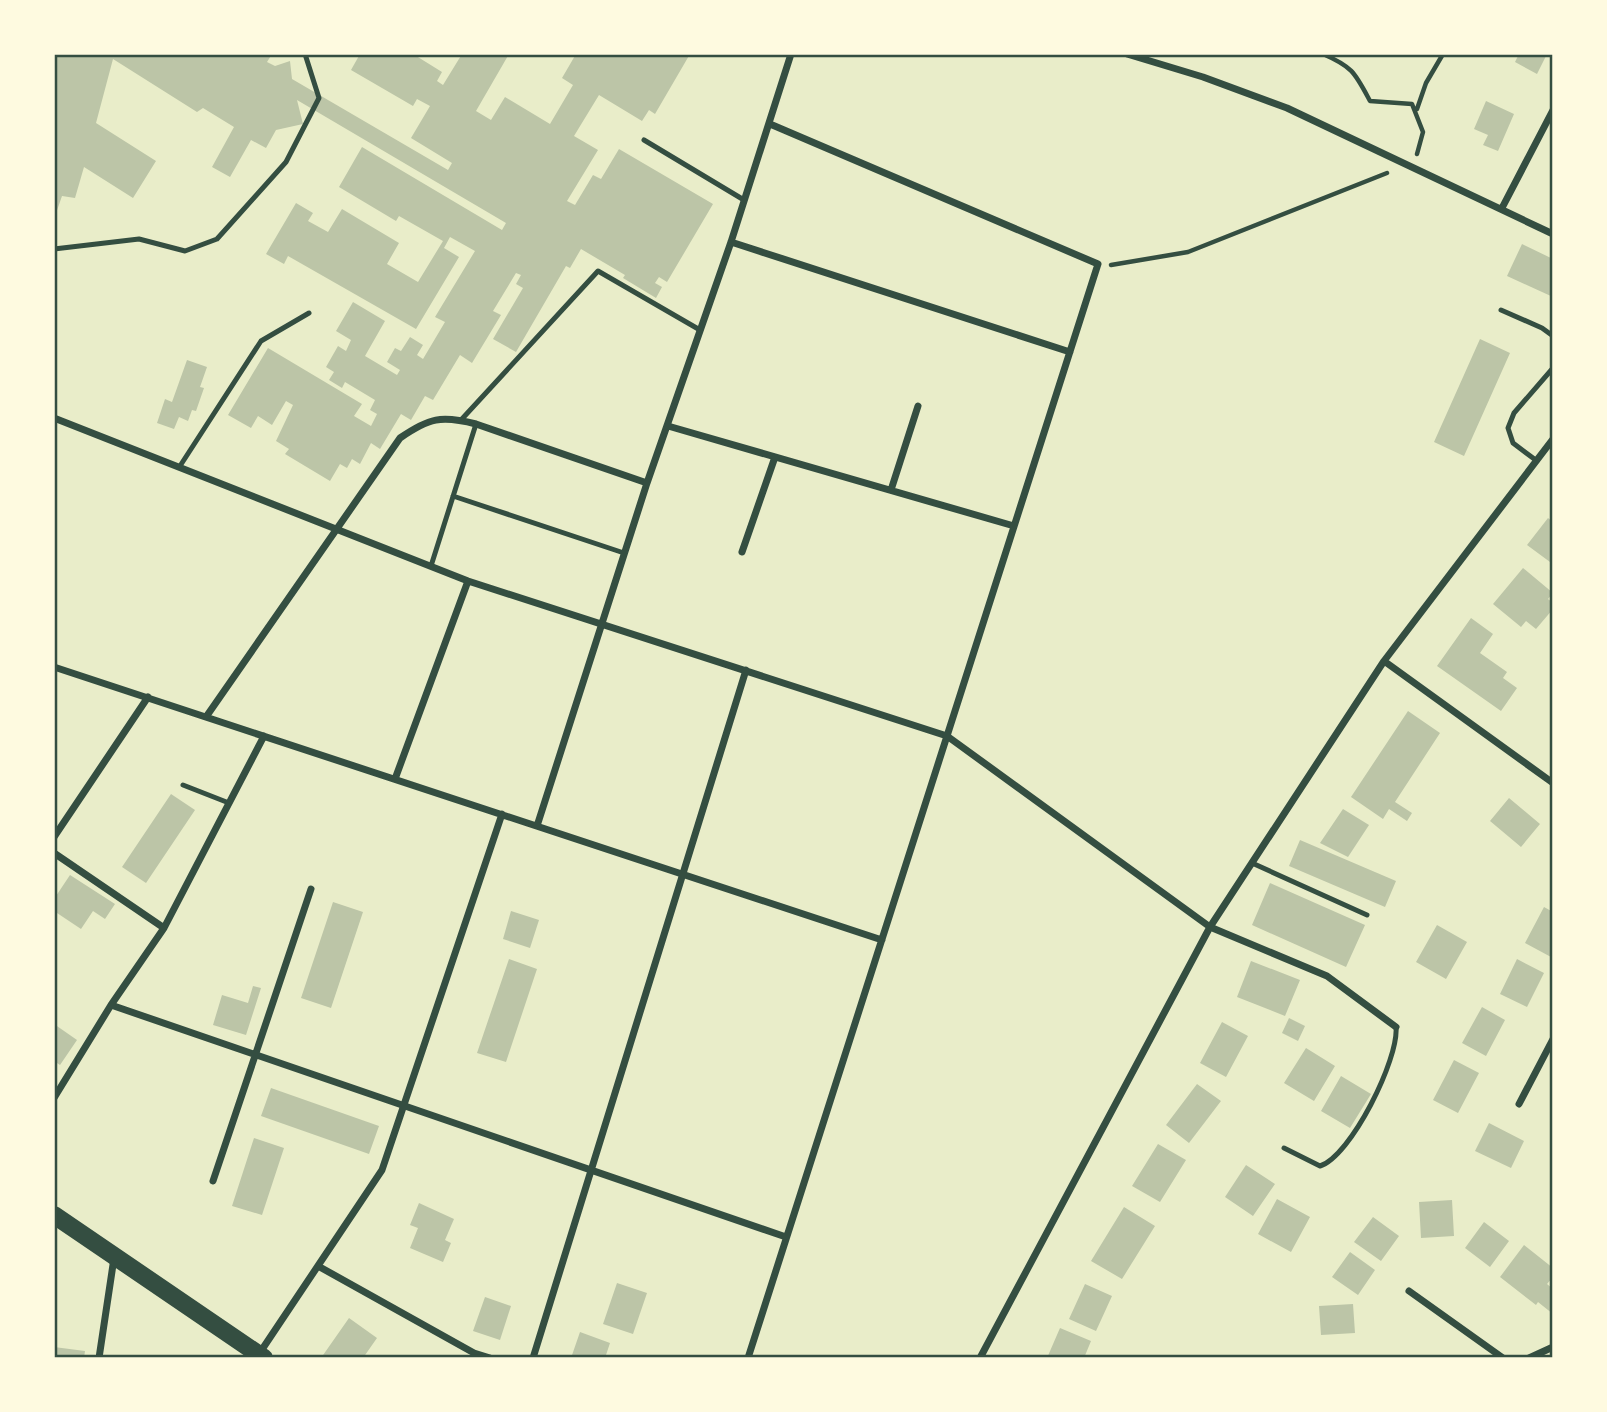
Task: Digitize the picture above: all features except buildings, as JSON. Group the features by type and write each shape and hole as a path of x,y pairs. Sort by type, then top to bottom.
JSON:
{"main road":[{"path":"54,1215 262,1356"}],"street":[{"path":"537,826 647,483 731,242 791,54"},
{"path":"1126,54 1203,76 1287,108 1553,234"},
{"path":"1502,208 1553,110"},
{"path":"748,1358 1098,264 770,124"},
{"path":"731,242 1070,352"},
{"path":"891,490 918,406"},
{"path":"54,418 337,527 468,581 947,736 1210,927 1327,976 1396,1027"},
{"path":"206,717 400,438 424,421 461,420 476,424 647,483"},
{"path":"668,426 1014,526"},
{"path":"980,1358 1210,927 1384,661 1553,439"},
{"path":"742,552 775,457"},
{"path":"395,779 468,581"},
{"path":"1384,661 1553,783"},
{"path":"54,667 882,940"},
{"path":"533,1358 747,670"},
{"path":"54,837 148,697"},
{"path":"54,1098 111,1006 164,928 264,736"},
{"path":"262,1356 382,1170 502,814"},
{"path":"54,853 164,928"},
{"path":"213,1181 311,889"},
{"path":"111,1006 786,1237"},
{"path":"1519,1104 1553,1039"},
{"path":"99,1358 114,1255"},
{"path":"318,1266 474,1353 490,1358"},
{"path":"1409,1292 1503,1358"},
{"path":"1530,1358 1553,1348"}],"lane":[{"path":"54,249 139,239 185,251 217,239 286,162 320,98 305,54"},
{"path":"644,140 744,200"},
{"path":"461,420 598,271 700,330"},
{"path":"1501,310 1542,328 1553,336"},
{"path":"180,466 261,341 309,313"},
{"path":"1537,461 1513,443 1508,428 1514,413 1553,368"},
{"path":"431,566 476,424"},
{"path":"453,496 624,553"},
{"path":"183,785 229,803"},
{"path":"1252,863 1367,915"},
{"path":"1283,1148 1320,1166 1329,1163 1341,1150 1377,1092 1397,1038 1396,1027"}],"path":[{"path":"1323,54 1346,64 1356,73 1370,101 1398,101 1412,104 1417,110"},
{"path":"1098,264 1122,265 1188,253 1409,165 1421,149 1417,110 1426,83 1443,54"}]}
